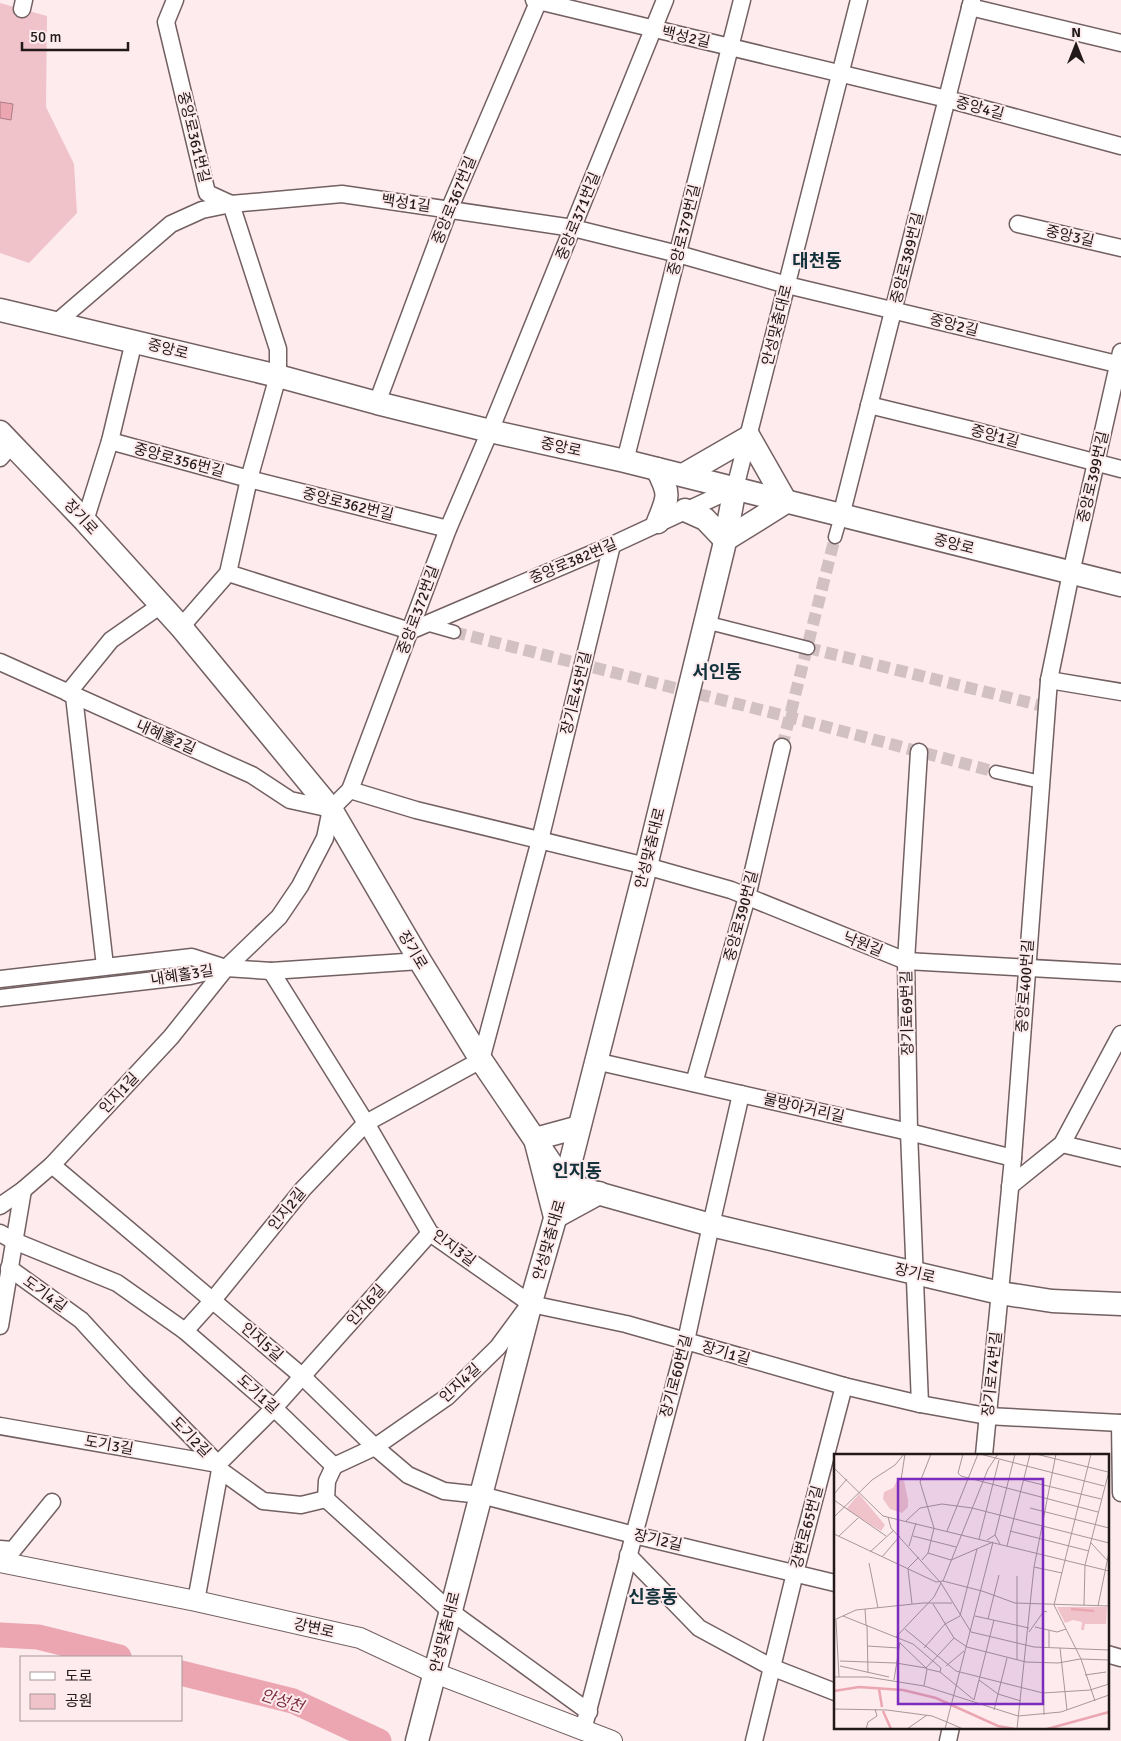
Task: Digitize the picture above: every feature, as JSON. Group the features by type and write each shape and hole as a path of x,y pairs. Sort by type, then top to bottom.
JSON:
{"main road":[{"name":"중앙로","path":"0,310 278,376 490,431 625,461 1121,585"},
{"path":"682,475 749,437 786,502 725,540 705,519 685,510"},
{"name":"장기로","path":"4,445 85,520 181,627 331,809 420,961 481,1060 565,1184 711,1225 1000,1293 1052,1301 1121,1304"},
{"path":"657,469 666,487 668,499 658,522"},
{"name":"안성맞춤대로","path":"417,1741 531,1304 565,1184 646,866 725,540 735,488"},
{"path":"579,1127 535,1140 555,1217 599,1193"}],"street":[{"name":"중앙로361번길","path":"175,0 166,22 207,193 231,204"},
{"name":"중앙로371번길","path":"490,431 665,0"},
{"name":"중앙로379번길","path":"625,461 742,0"},
{"name":"안성맞춤대로","path":"735,488 858,0"},
{"name":"백성2길","path":"537,1 839,74"},
{"name":"중앙로367번길","path":"377,403 449,210 537,1"},
{"path":"971,4 1121,44"},
{"name":"중앙로389번길","path":"840,516 894,311 971,4"},
{"name":"중앙4길","path":"839,74 947,99 1121,146"},
{"name":"백성1길","path":"56,323 171,224 202,210 231,204 342,194 573,228 678,254 787,285"},
{"path":"181,627 228,573 249,479 278,376 278,349 231,204"},
{"name":"중앙3길","path":"1018,224 1121,248"},
{"name":"중앙2길","path":"787,285 894,311 1120,361"},
{"path":"85,520 110,440 134,341"},
{"name":"중앙로399번길","path":"1071,573 1120,361"},
{"name":"중앙1길","path":"869,406 976,431 1121,469"},
{"name":"중앙로372번길","path":"331,809 350,790 448,529 490,431"},
{"name":"중앙로356번길","path":"110,440 249,479"},
{"name":"중앙로362번길","path":"249,479 448,529"},
{"name":"중앙로382번길","path":"410,631 612,545 658,522 735,488"},
{"path":"835,537 840,516"},
{"name":"장기로45번길","path":"481,1060 540,840 612,545"},
{"path":"228,573 410,631"},
{"name":"중앙로400번길","path":"1000,1293 1013,1158 1049,680 1071,573"},
{"path":"104,966 71,695 111,640 160,605"},
{"path":"705,622 808,648"},
{"path":"426,624 454,632"},
{"name":"내혜홀2길","path":"0,662 252,775 290,800 331,809"},
{"path":"1049,680 1121,692"},
{"name":"중앙로390번길","path":"694,1083 748,896 782,747"},
{"name":"장기로69번길","path":"916,1274 909,1132 906,961 920,752"},
{"path":"996,772 1041,782"},
{"path":"350,790 416,810 646,866"},
{"name":"인지1길","path":"0,1206 23,1190 52,1165 171,1037 226,968 279,917 300,886 325,838 331,809"},
{"name":"낙원길","path":"646,866 748,896 906,961 1121,973"},
{"name":"내혜홀3길","path":"0,979 192,957 226,968"},
{"path":"226,968 271,971 420,961"},
{"name":"내혜홀3길","path":"0,998 190,976 226,968"},
{"path":"271,971 366,1123"},
{"path":"1010,1186 1062,1144 1121,1034"},
{"name":"인지2길","path":"185,1331 213,1300 303,1189 366,1123 481,1060"},
{"name":"물방아거리길","path":"595,1061 909,1132 1013,1158"},
{"path":"711,1225 741,1094"},
{"name":"인지3길","path":"366,1123 430,1233 531,1304"},
{"path":"1062,1144 1121,1158"},
{"name":"인지5길","path":"52,1165 302,1376 375,1448 408,1475 444,1491 481,1495"},
{"name":"도기4길","path":"1,1316 9,1268 7,1237 23,1190"},
{"name":"장기로60번길","path":"586,1721 628,1555 686,1341 711,1225"},
{"name":"인지6길","path":"219,1467 430,1233"},
{"name":"도기1길","path":"7,1237 117,1283 185,1331 274,1408 334,1466"},
{"name":"도기4길","path":"9,1268 81,1320"},
{"path":"916,1274 920,1404"},
{"name":"장기로74번길","path":"984,1454 1000,1293"},
{"name":"장기1길","path":"531,1304 626,1324 844,1386 920,1404 987,1416 1120,1423"},
{"name":"인지4길","path":"334,1466 375,1448 447,1397 498,1347 531,1304"},
{"name":"도기2길","path":"81,1320 219,1467 263,1500 301,1505 326,1499"},
{"name":"강변로65번길","path":"754,1741 771,1667 844,1386"},
{"path":"1120,1423 1121,1493"},
{"name":"도기3길","path":"0,1426 219,1467"},
{"path":"334,1466 327,1481 326,1499 450,1611 586,1721"},
{"path":"196,1601 219,1467"},
{"name":"장기2길","path":"481,1495 634,1535 834,1583"},
{"path":"0,1549 13,1550 52,1502"},
{"path":"628,1555 699,1628 771,1667 834,1692"},
{"name":"강변로","path":"0,1562 196,1601 360,1638 434,1677 586,1721 612,1741"},
{"path":"1108,1654 1121,1658"},
{"path":"948,1741 951,1728"}],"green space":[{"path":"0,3 47,16 46,107 74,164 77,213 29,263 0,253"}],"shaded area":[{"path":"0,102 13,104 11,120 0,118"}],"waterway":[{"name":"안성천","path":"0,1635 38,1637 115,1656"},
{"name":"안성천","path":"182,1673 293,1701 379,1741"}],"tunnel":[{"path":"782,747 835,537"},
{"path":"454,632 996,772"},
{"path":"808,648 1047,707"}],"district":[{"name":"대천동","path":"817,261"},
{"name":"서인동","path":"717,672"},
{"name":"인지동","path":"577,1171"},
{"name":"신흥동","path":"653,1597"}]}
